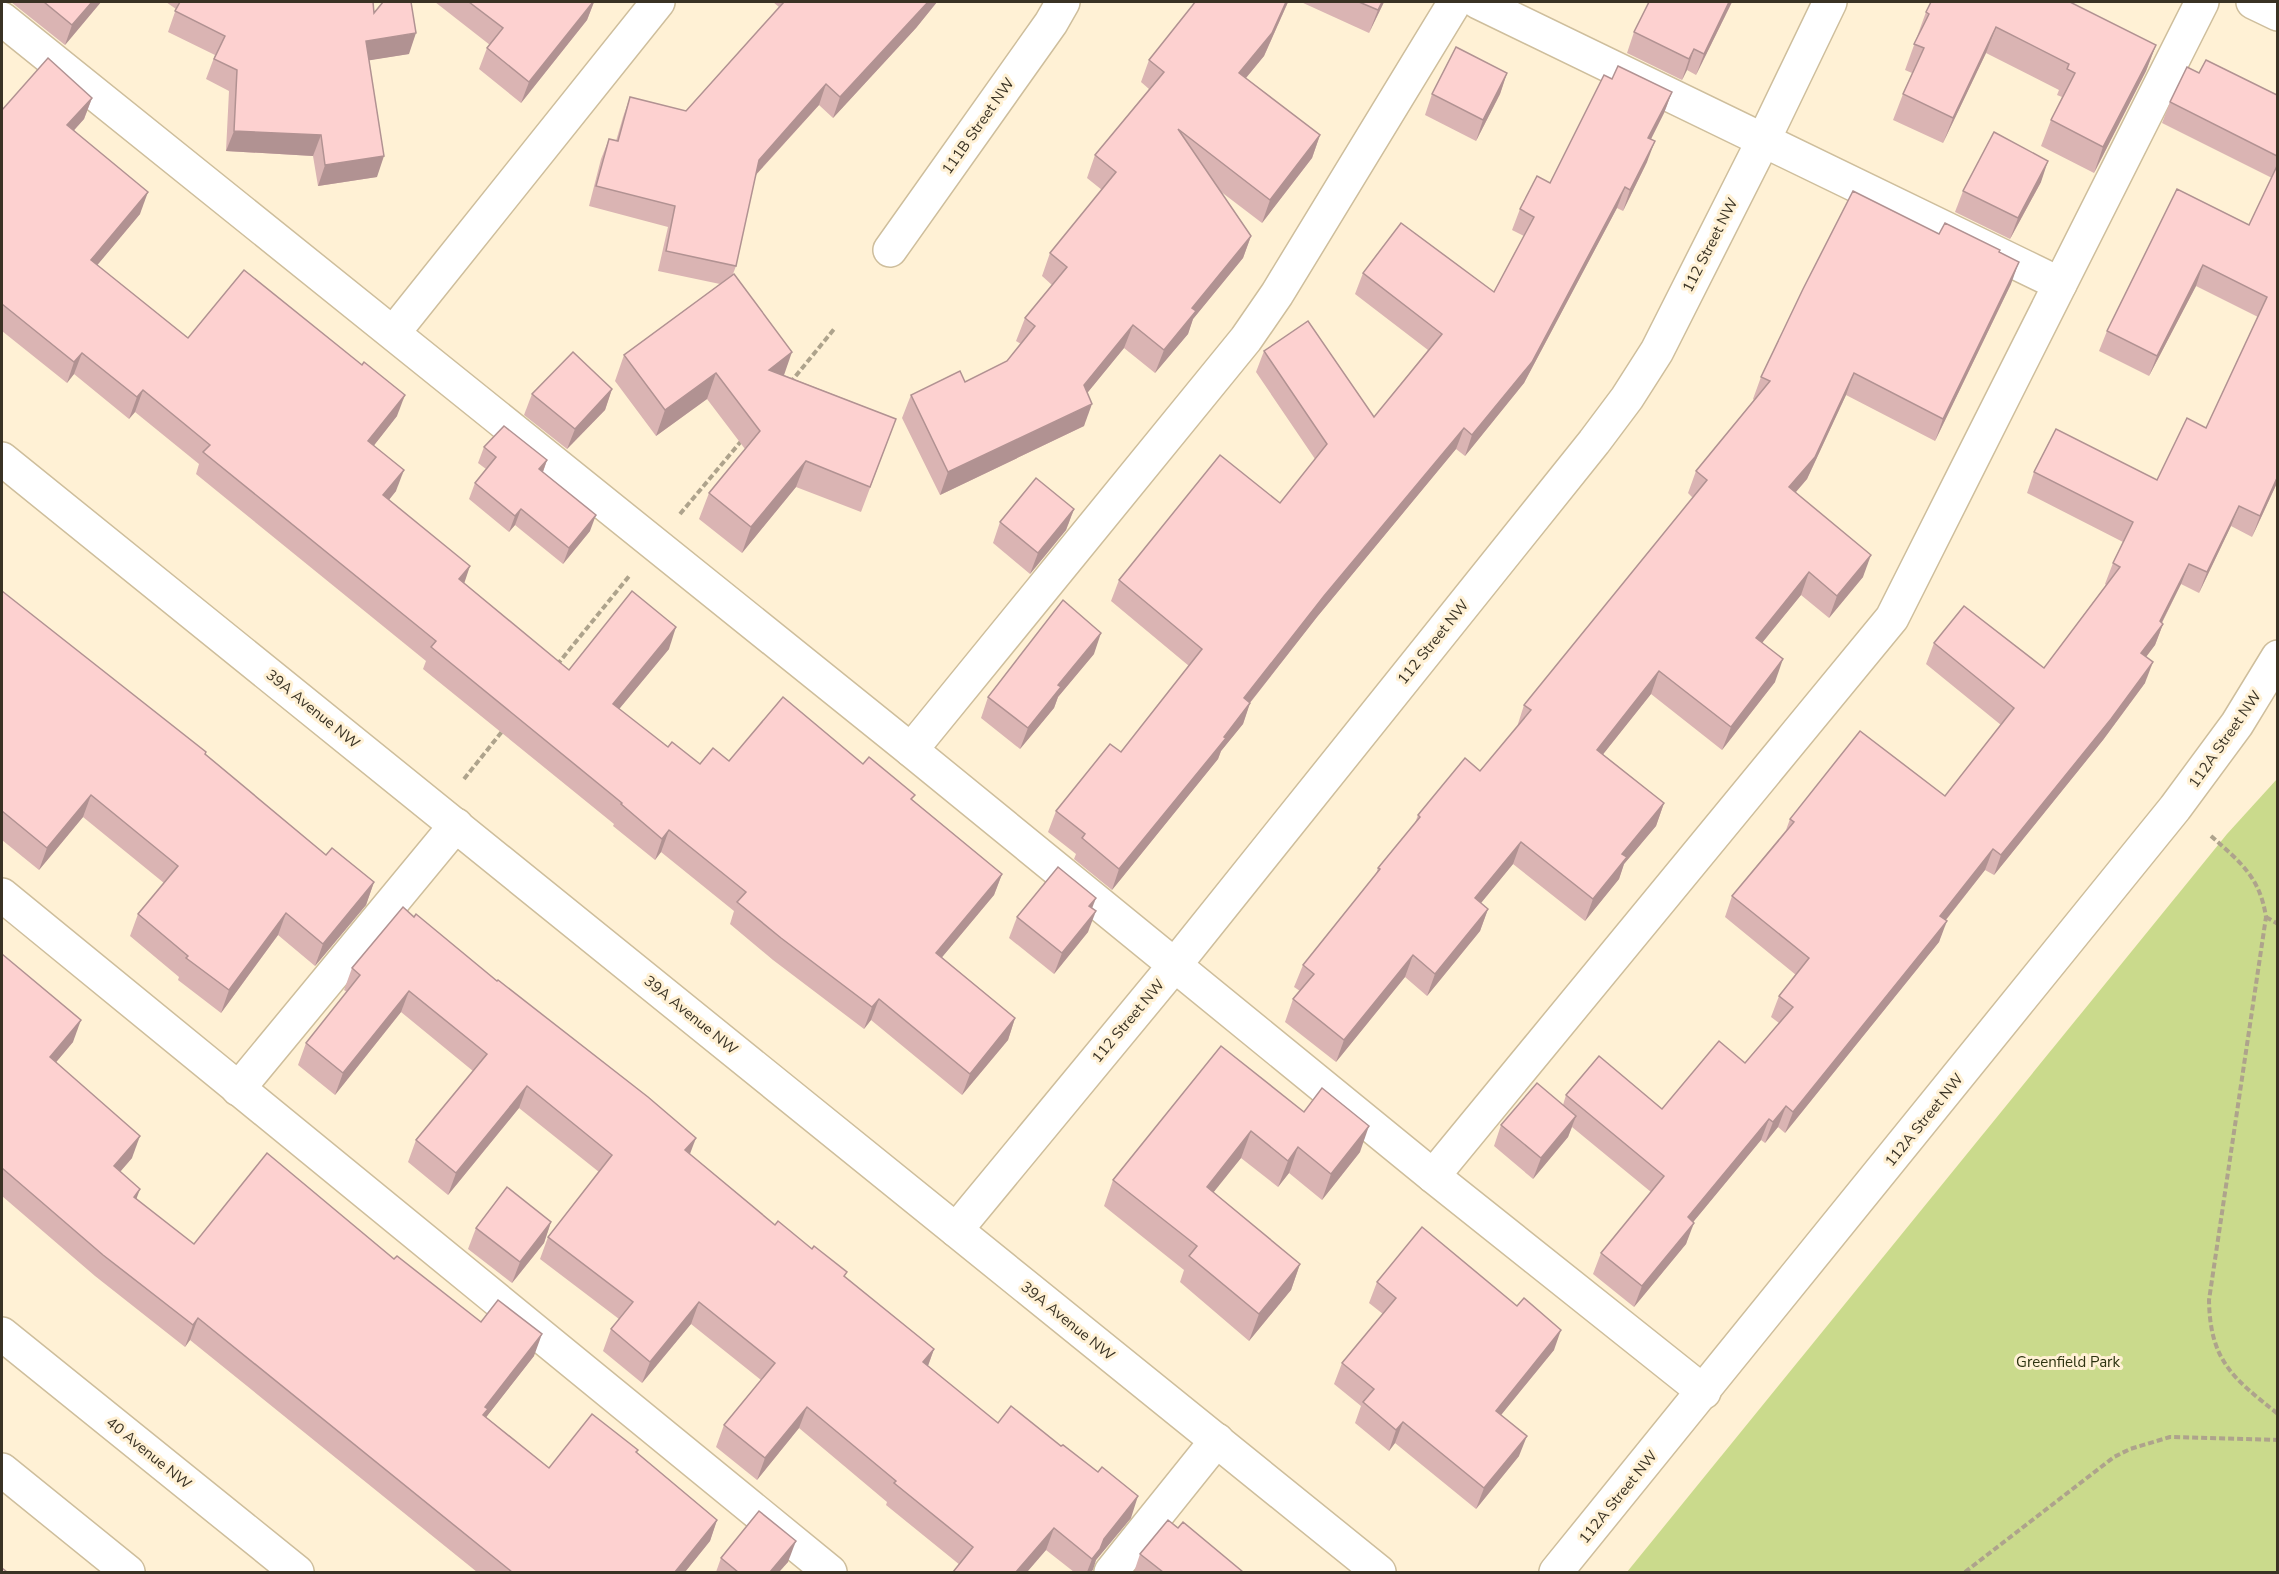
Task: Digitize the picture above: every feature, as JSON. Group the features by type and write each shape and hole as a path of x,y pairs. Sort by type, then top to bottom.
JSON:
{"street":[{"path":"394,332 658,2"},
{"name":"111B Street NW","path":"890,250 1064,2"},
{"path":"911,750 1246,339 1277,294 1455,2"},
{"path":"1478,2 2060,284"},
{"name":"112 Street NW","path":"956,1230 1174,966 1627,398 1657,351 1830,2"},
{"path":"1433,1176 1892,618 2202,2"},
{"path":"2253,2 2277,14"},
{"path":"2,19 394,332 1433,1176 1704,1392"},
{"name":"39A Avenue NW","path":"2,459 1379,1572"},
{"name":"112A Street NW","path":"1556,1572 2194,784 2253,700 2277,657"},
{"path":"238,1089 456,825"},
{"path":"2,895 830,1572"},
{"name":"40 Avenue NW","path":"2,1334 294,1572"},
{"path":"1111,1572 1217,1440"},
{"path":"2,1470 128,1572"}],"path":[{"path":"2211,836 2236,858 2253,878 2264,899 2266,917 2209,1309 2209,1326 2218,1355 2229,1371 2277,1414"},
{"path":"2266,917 2277,924"},
{"path":"1965,1572 2114,1457 2130,1449 2170,1437 2277,1440"}],"green space":[{"name":"Greenfield Park","path":"2277,779 2277,1572 1627,1572 2227,834"}],"building":[{"path":"44,2 92,2 72,25"},
{"path":"180,2 373,2 374,13 383,2 411,2 416,33 366,41 384,156 325,165 321,135 234,131 237,70 214,59 225,36 175,11"},
{"path":"469,2 593,2 529,82 487,48 503,28"},
{"path":"784,2 928,2 840,97 826,84 759,160 736,266 666,251 675,206 596,186 609,139 618,141 630,97 686,111"},
{"path":"1195,2 1286,2 1272,33 1239,73 1320,135 1270,200 1178,129 1251,236 1192,308 1196,311 1164,350 1133,325 1084,385 1092,404 948,472 911,395 960,371 965,382 1007,361 1035,326 1025,318 1067,267 1050,253 1116,172 1095,155 1164,72 1149,60"},
{"path":"1359,2 1382,2 1378,10"},
{"path":"1649,2 1729,2 1704,54 1694,49 1689,59 1634,32"},
{"path":"1931,2 2070,2 2156,45 2103,147 2051,120 2075,73 2067,69 2069,64 1996,27 1953,118 1903,94 1924,48 1914,44 1929,14 1926,12"},
{"path":"1456,47 1507,73 1483,120 1432,94"},
{"path":"48,58 92,98 67,125 148,192 91,260 188,338 244,270 362,365 364,362 405,395 368,441 404,470 383,495 470,566 459,579 569,670 632,591 676,627 613,704 668,747 672,742 700,764 713,748 729,761 783,697 863,764 869,757 915,795 911,799 1002,874 936,953 1015,1018 970,1074 879,999 872,1007 737,902 746,892 669,830 662,839 622,803 431,647 436,641 203,452 210,445 143,390 137,397 82,353 74,362 2,304 2,110"},
{"path":"2206,60 2277,95 2277,156 2170,102 2187,67 2199,73"},
{"path":"1618,66 1672,92 1648,138 1655,141 1630,190 1625,187 1532,362 1472,435 1464,428 1324,596 1244,698 1250,703 1224,737 1226,738 1119,869 1082,838 1085,834 1056,811 1110,744 1121,752 1202,649 1119,580 1220,455 1280,503 1327,444 1264,351 1308,321 1374,417 1442,334 1363,273 1401,223 1494,292 1534,217 1520,209 1537,176 1550,183 1604,75 1612,79"},
{"path":"1994,132 2048,161 2018,218 1963,191"},
{"path":"2277,166 2277,478 2260,516 2239,506 2207,572 2189,564 2160,621 2163,624 2141,653 2153,662 2111,719 2001,855 1993,849 1940,916 1947,921 1793,1112 1786,1106 1773,1122 1769,1119 1688,1217 1694,1223 1642,1286 1601,1253 1664,1176 1566,1095 1599,1056 1662,1109 1719,1041 1745,1063 1793,1007 1779,996 1809,958 1732,896 1794,822 1790,819 1860,731 1945,796 2014,708 1934,643 1964,606 2044,668 2120,567 2113,563 2133,522 2034,472 2056,429 2157,480 2187,418 2206,428 2267,297 2203,265 2157,356 2107,331 2177,189 2249,225"},
{"path":"1853,191 1939,234 1945,223 2019,262 1943,419 1854,373 1815,457 1789,487 1871,555 1837,596 1809,572 1756,638 1783,659 1731,727 1659,671 1597,750 1664,803 1622,854 1627,857 1593,899 1521,842 1475,898 1488,909 1435,974 1413,955 1344,1040 1293,999 1314,974 1303,965 1420,817 1418,815 1465,758 1480,771 1531,710 1524,705 1707,480 1696,471 1770,381 1761,377"},
{"path":"734,274 792,352 769,370 896,419 870,487 806,461 751,527 709,493 760,431 716,373 665,410 624,355"},
{"path":"573,352 612,389 575,429 532,394"},
{"path":"504,426 547,460 539,469 596,515 569,548 521,509 515,516 475,483 496,457 484,447"},
{"path":"1036,478 1074,509 1038,553 1000,522"},
{"path":"2,591 206,752 205,754 326,855 332,848 374,882 323,944 286,913 229,990 186,958 188,956 138,914 178,866 91,795 47,848 2,811"},
{"path":"1063,600 1101,633 1058,685 1061,687 1028,728 988,697"},
{"path":"1058,867 1096,898 1089,906 1096,911 1062,953 1017,917"},
{"path":"403,907 414,917 416,914 497,981 648,1097 696,1138 685,1150 775,1225 778,1221 812,1249 814,1246 847,1272 844,1276 934,1349 923,1362 998,1423 1011,1406 1061,1446 1063,1445 1098,1472 1102,1467 1138,1496 1104,1539 1092,1559 1054,1528 1016,1572 953,1572 973,1547 894,1483 896,1481 807,1407 765,1458 724,1425 775,1363 699,1302 650,1362 611,1329 633,1302 548,1237 612,1155 527,1086 456,1173 416,1140 487,1054 409,991 343,1073 306,1043 360,975 352,968"},
{"path":"2,954 81,1020 50,1057 140,1136 114,1166 140,1189 134,1197 194,1244 267,1153 394,1259 397,1256 481,1322 498,1300 542,1334 485,1407 488,1409 483,1415 549,1468 592,1414 638,1450 636,1452 717,1520 675,1572 512,1572 198,1318 193,1325 103,1255 2,1168"},
{"path":"1221,1046 1304,1112 1322,1088 1369,1126 1331,1174 1298,1147 1288,1161 1251,1131 1207,1187 1300,1264 1259,1314 1189,1256 1197,1246 1113,1180"},
{"path":"1537,1083 1576,1116 1541,1158 1501,1125"},
{"path":"507,1187 551,1222 520,1262 476,1228"},
{"path":"1422,1227 1517,1306 1524,1298 1561,1330 1496,1411 1527,1436 1484,1488 1403,1422 1396,1430 1363,1402 1374,1389 1342,1363 1396,1298 1377,1282"},
{"path":"759,1511 796,1541 770,1572 738,1572 721,1558"},
{"path":"1168,1520 1178,1528 1183,1522 1243,1572 1163,1572 1140,1554"}]}
